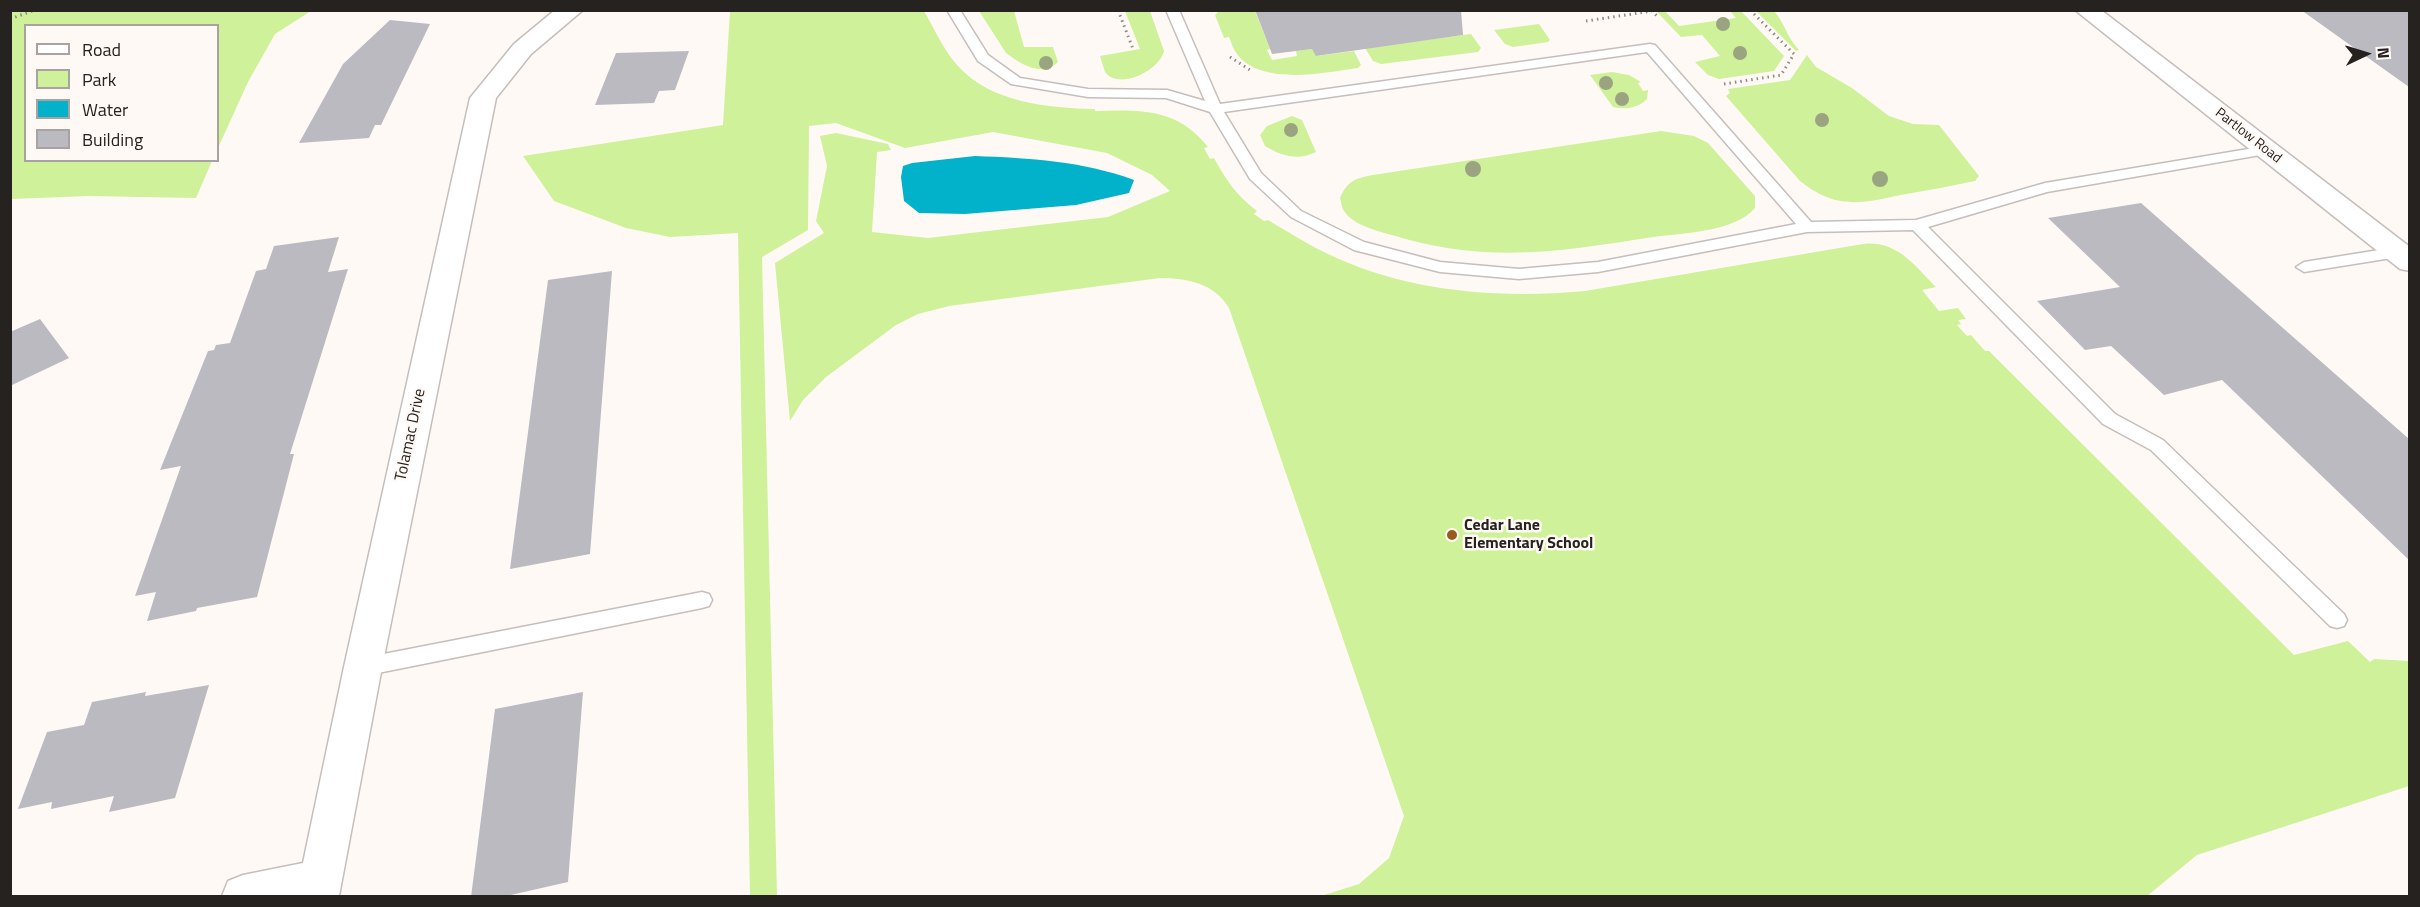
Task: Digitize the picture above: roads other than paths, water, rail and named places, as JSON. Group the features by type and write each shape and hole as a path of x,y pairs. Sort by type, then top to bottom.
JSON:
{"street":[{"name":"Tolamac Drive","path":"320,888 363,667 483,98 502,69 528,42 572,10"},
{"name":"Partlow Road","path":"2086,10 2404,257"},
{"path":"243,897 320,888"}],"lane":[{"path":"953,10 984,58 1016,81 1088,93 1167,94 1215,109 1650,48 1807,227"},
{"path":"1172,10 1215,109 1255,176 1296,214 1359,246 1440,267 1519,274 1598,267 1807,227 1917,225 2045,188 2266,150"},
{"path":"1917,225 2109,419 2157,445 2337,620"},
{"path":"2304,267 2404,257"},
{"path":"363,667 702,600"}],"water":[{"path":"975,156 1036,159 1095,169 1134,180 1129,193 1076,205 965,214 919,213 904,201 901,177 903,166"}],"place":[{"name":"Cedar Lane Elementary School","path":"1452,535"}]}
